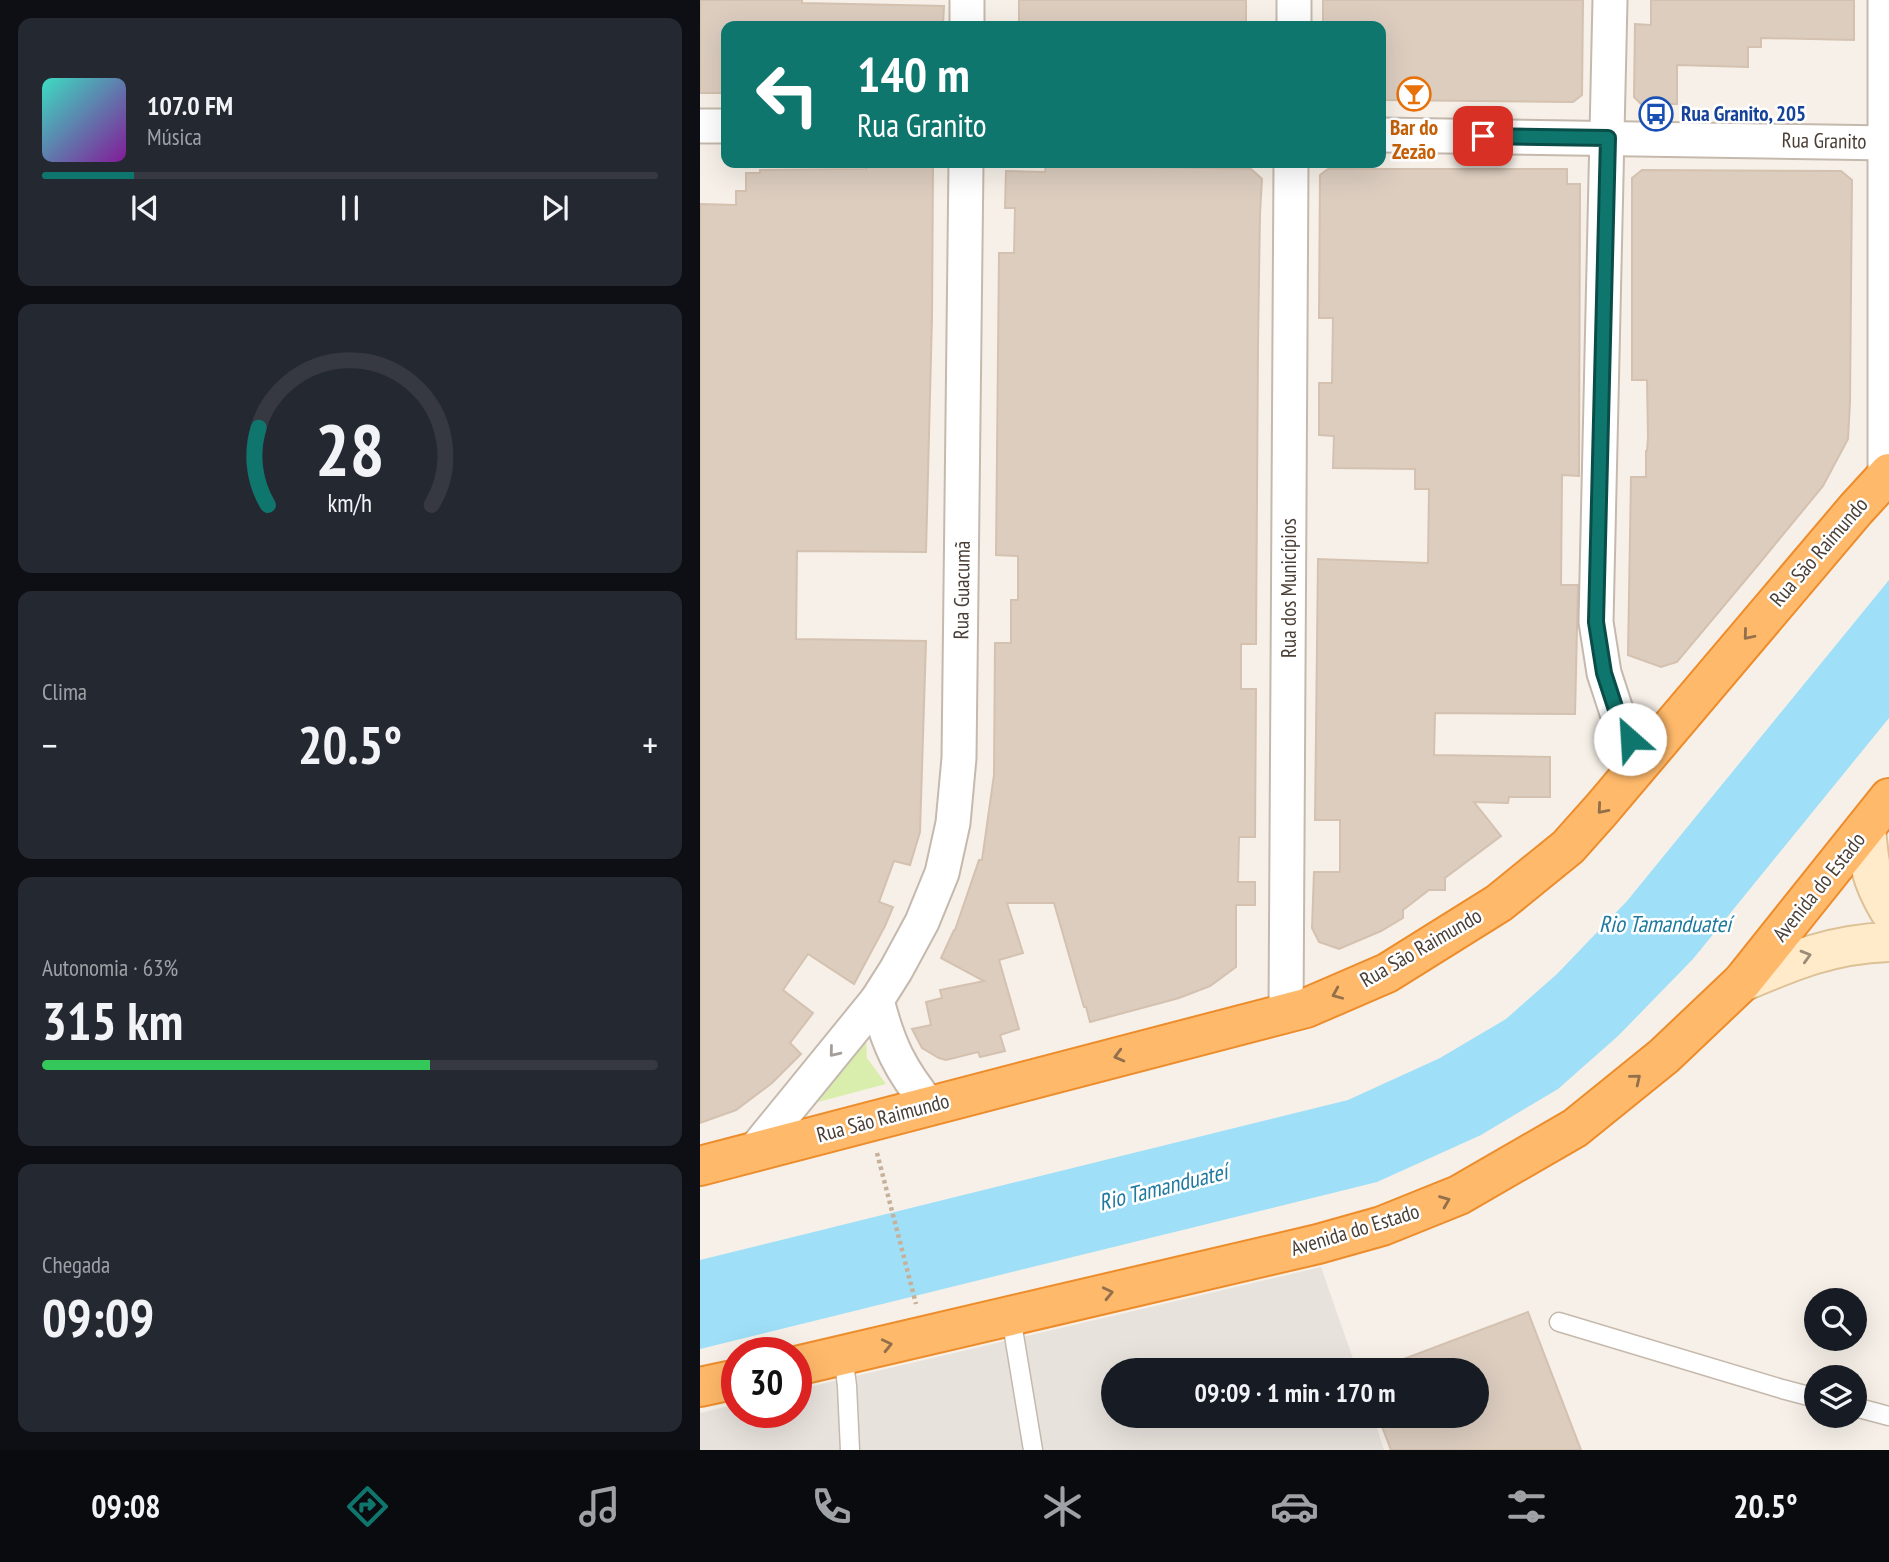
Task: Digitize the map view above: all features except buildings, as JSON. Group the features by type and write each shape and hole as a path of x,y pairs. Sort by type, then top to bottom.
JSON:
{"highway":[{"name":"Rua São Raimundo","path":"700,1166 1306,1008 1387,973 1499,903 1568,847 1887,475"},
{"name":"Avenida do Estado","path":"812,1362 1343,1237 1382,1226 1459,1195 1575,1128 1664,1056 1742,982 1889,798"},
{"path":"700,1387 721,1382"}],"main road":[{"path":"1866,828 1870,870 1889,910"},
{"path":"1742,982 1796,959 1832,948 1889,942"}],"street":[{"path":"967,0 967,21"},
{"path":"1294,0 1294,21"},
{"path":"1610,0 1596,622 1604,673 1618,716 1643,761"},
{"path":"1885,0 1887,475"},
{"path":"700,126 721,126"},
{"name":"Rua Granito","path":"1386,135 1887,143"},
{"name":"Rua Guacumã","path":"754,1151 877,1000 927,910 942,873 954,810 959,758 966,168"},
{"name":"Rua dos Municípios","path":"1286,1013 1291,168"},
{"path":"877,1000 896,1059 910,1082 930,1106"}],"lane":[{"path":"1011,1317 1033,1450"},
{"path":"1559,1322 1804,1395"},
{"path":"844,1355 850,1450"},
{"path":"1867,1410 1889,1416"}],"path":[{"path":"869,1122 915,1299"}],"shaded area":[{"path":"1321,1267 1353,1358 1101,1358 1101,1428 1377,1428 1384,1450 700,1450 700,1413 721,1408 721,1428 812,1428 812,1386"}],"green space":[{"path":"866,1039 867,1058 886,1084 818,1102"}],"water":[{"name":"Rio Tamanduateí","path":"1889,580 1889,718 1693,959 1618,1036 1558,1089 1481,1135 1377,1182 749,1337 721,1337 721,1344 700,1349 700,1260 1348,1100 1440,1058 1506,1019 1557,974 1627,901"}],"place":[{"name":"Bar do Zezão","path":"1414,94"},
{"name":"Rua Granito, 205","path":"1656,114"}],"route":[{"path":"1483,136 1608,138 1596,622 1604,673 1618,716 1630,739"}]}
